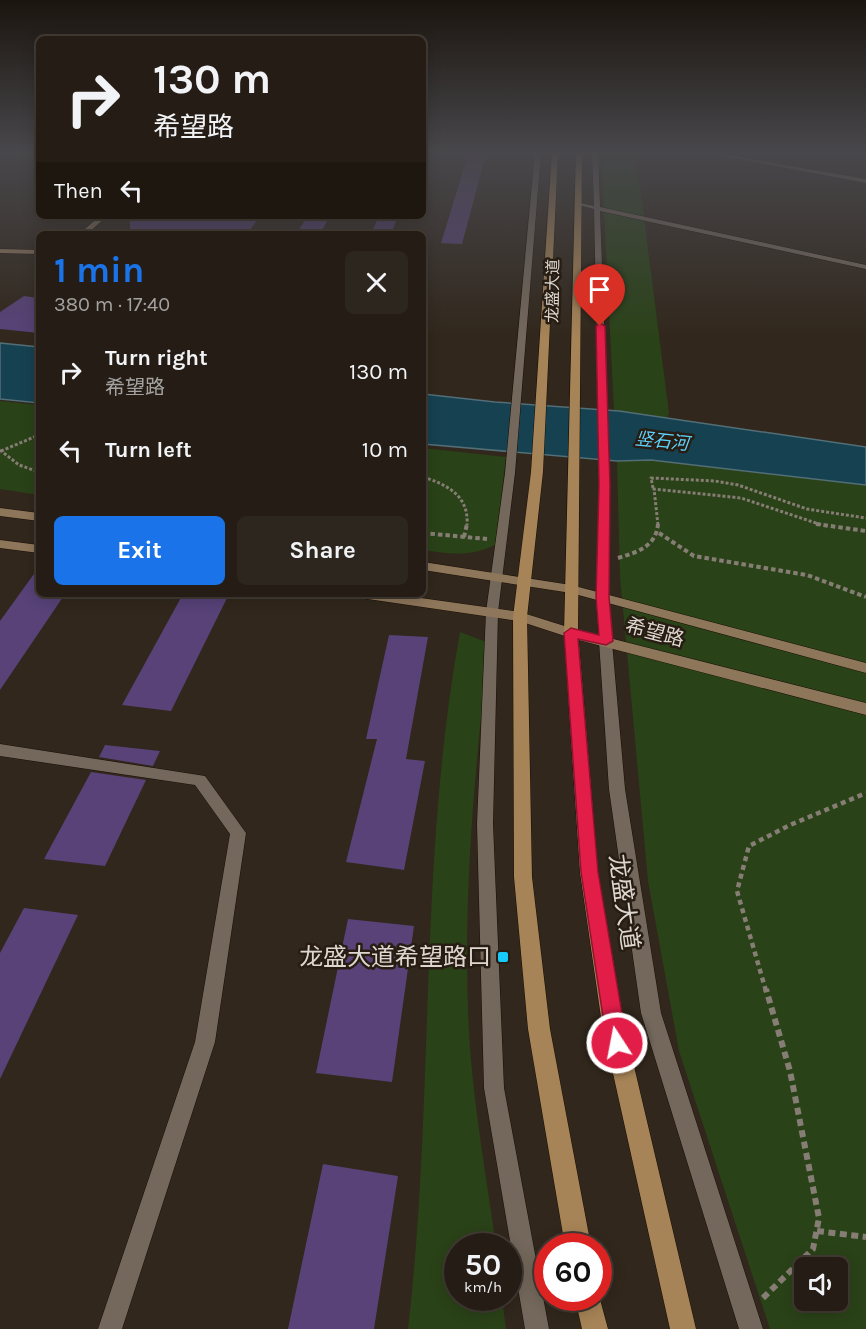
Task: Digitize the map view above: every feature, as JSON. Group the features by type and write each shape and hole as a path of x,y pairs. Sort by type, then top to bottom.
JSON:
{"main road":[{"name":"龙盛大道","path":"523,581 537,472 551,214"},
{"name":"龙盛大道","path":"577,214 571,633 589,872 613,1024 683,1329"},
{"path":"86,231 100,219"},
{"path":"0,251 36,252"},
{"path":"0,512 36,517"},
{"path":"0,544 36,549"},
{"name":"希望路","path":"426,566 571,589 866,668"},
{"path":"523,581 520,617 523,878 539,1029 576,1233"},
{"name":"希望路","path":"383,597 520,617 571,633 866,709"},
{"path":"591,1311 595,1329"}],"lane":[{"path":"532,214 510,473 492,612 485,824 494,1088 537,1329"},
{"path":"597,214 605,485 602,597 617,789 651,1013 748,1322"},
{"path":"623,214 866,267"},
{"path":"0,750 200,780 238,833 205,1042 110,1329"}],"path":[{"path":"0,451 36,436"},
{"path":"0,451 19,465 36,471"},
{"path":"426,478 443,484 461,496 468,515 464,537"},
{"path":"603,563 634,553 656,540 659,533 651,478 715,481 738,485 807,508 866,518"},
{"path":"654,489 741,498 791,517 824,526 866,531"},
{"path":"426,532 502,541"},
{"path":"659,533 694,556 735,565 807,575 866,597"},
{"path":"748,1322 813,1249 819,1218 790,1071 737,891 749,846 790,825 866,793"},
{"path":"817,1231 866,1237"}],"green space":[{"path":"604,214 643,214 669,413 667,418 614,411"},
{"path":"0,401 36,405 36,495 0,489"},
{"path":"426,448 506,457 495,545 468,553 426,550"},
{"path":"651,460 866,485 866,1329 770,1329 679,1051 648,881 620,577 617,461"},
{"path":"460,632 489,643 470,845 467,947 470,1048 481,1147 494,1233 444,1233 444,1311 504,1311 506,1329 408,1329 422,1155 432,892 447,718"}],"water":[{"path":"0,343 36,347 36,403 0,399"},
{"name":"竖石河","path":"426,394 619,411 866,447 866,485 651,460 617,461 426,444"}],"building":[{"path":"450,214 470,214 462,244 441,243"},
{"path":"130,219 258,219 249,231 130,231"},
{"path":"306,219 328,219 322,231 298,231"},
{"path":"378,219 397,219 392,231 372,231"},
{"path":"24,296 36,298 36,333 0,329 0,312"},
{"path":"36,571 36,597 63,597 0,690 0,621"},
{"path":"181,597 228,597 171,711 122,705"},
{"path":"389,635 428,637 406,759 425,761 404,870 346,862 377,739 366,739"},
{"path":"105,745 160,751 153,766 99,757"},
{"path":"91,772 146,780 105,866 44,859"},
{"path":"24,908 78,915 0,1079 0,953"},
{"path":"348,919 414,926 392,1082 316,1073"},
{"path":"323,1164 398,1176 374,1329 288,1329"}],"place":[{"name":"龙盛大道希望路口","path":"503,957"}],"route":[{"path":"600,326 605,485 602,597 606,641 571,633 589,872 617,1043"}]}
